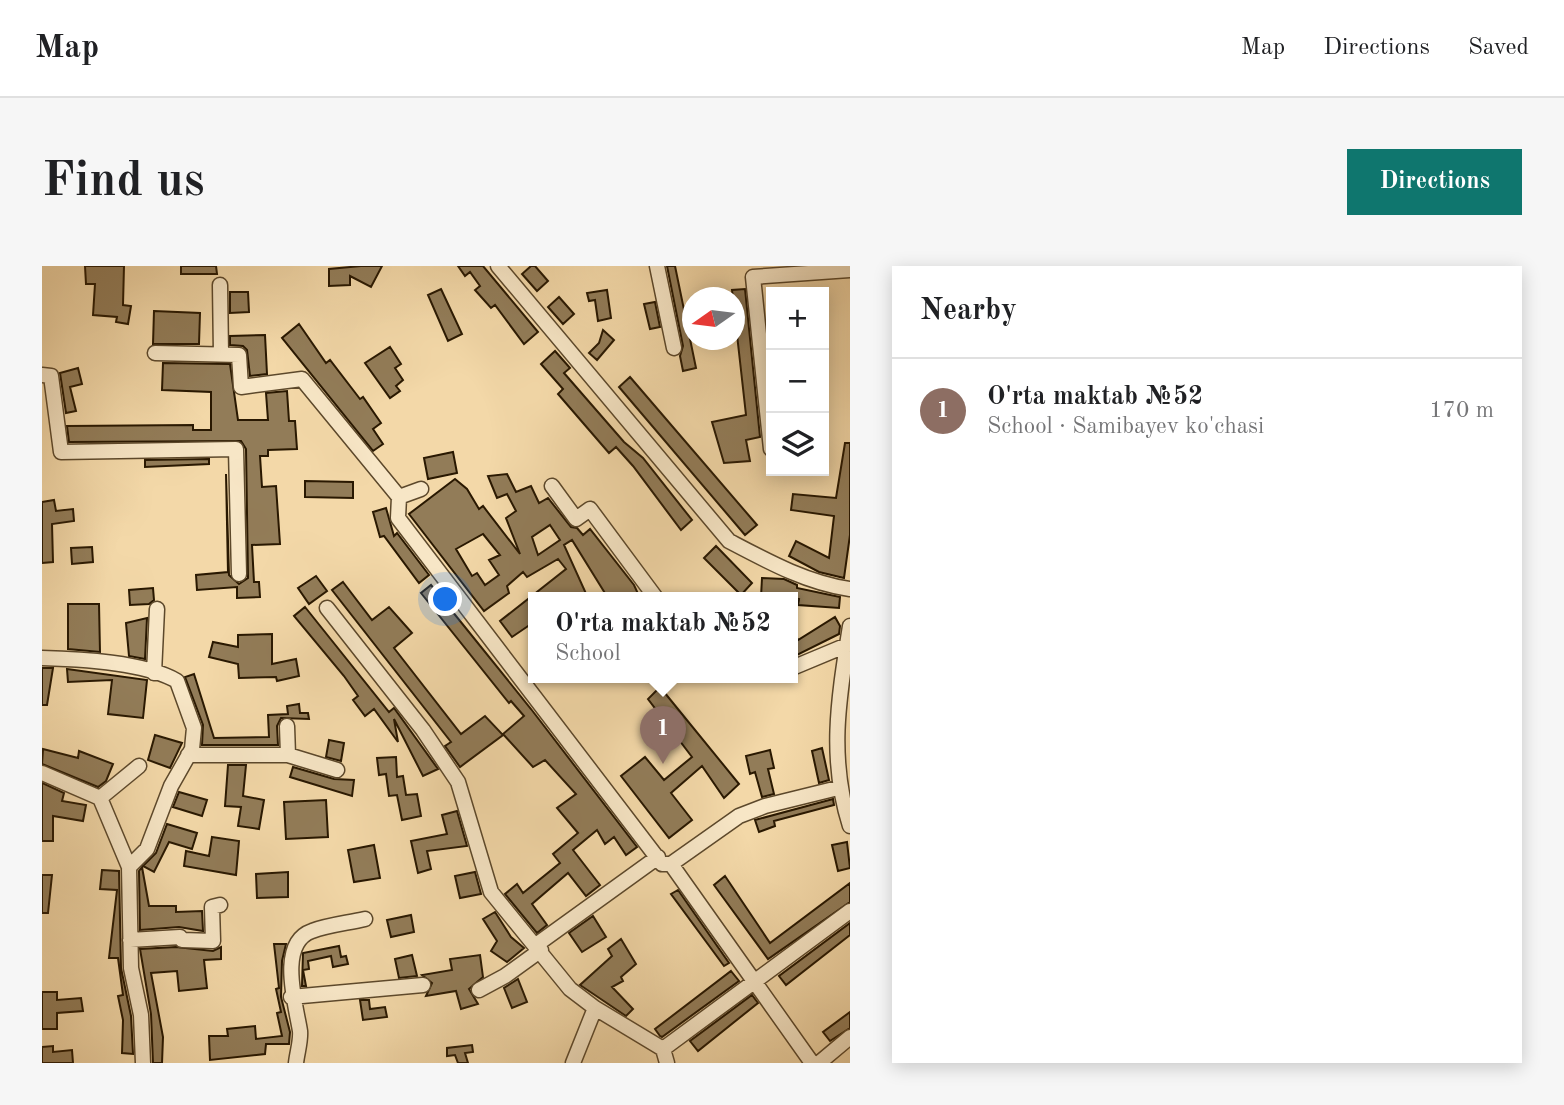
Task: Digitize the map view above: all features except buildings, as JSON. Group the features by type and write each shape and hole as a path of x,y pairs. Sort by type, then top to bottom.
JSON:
{"street":[{"path":"498,266 729,541 777,566 834,587 850,589"},
{"path":"657,266 674,348"},
{"path":"767,413 753,272 850,270"},
{"path":"220,285 221,354"},
{"path":"155,353 239,355 241,387 302,379 399,497 398,518 664,860 756,982 812,1063"},
{"path":"42,375 51,376 61,452 236,449 239,574"},
{"path":"552,486 576,520 590,509 652,592"},
{"path":"399,497 421,489"},
{"path":"327,608 423,730 458,782 491,892 570,989 665,1056 756,982 850,911"},
{"path":"155,673 157,609"},
{"path":"850,625 835,744 850,826"},
{"path":"798,666 847,645"},
{"path":"42,657 100,663 155,673 177,681 194,728 188,755 171,786 147,849 129,867"},
{"path":"287,726 288,755"},
{"path":"188,755 288,755 337,770"},
{"path":"100,797 139,766"},
{"path":"42,773 100,797 129,867 131,968 141,1015 143,1063"},
{"path":"479,990 505,976 538,948 664,860 739,816 765,806 843,792"},
{"path":"130,940 180,937 182,940 213,941 212,907 220,905"},
{"path":"296,1063 300,1034 292,997 293,954 302,938 310,931 365,919"},
{"path":"292,997 423,985"},
{"path":"573,1063 595,1008"},
{"path":"819,1063 850,1037"}],"place":[{"name":"O'rta maktab №52","path":"663,764"}]}
